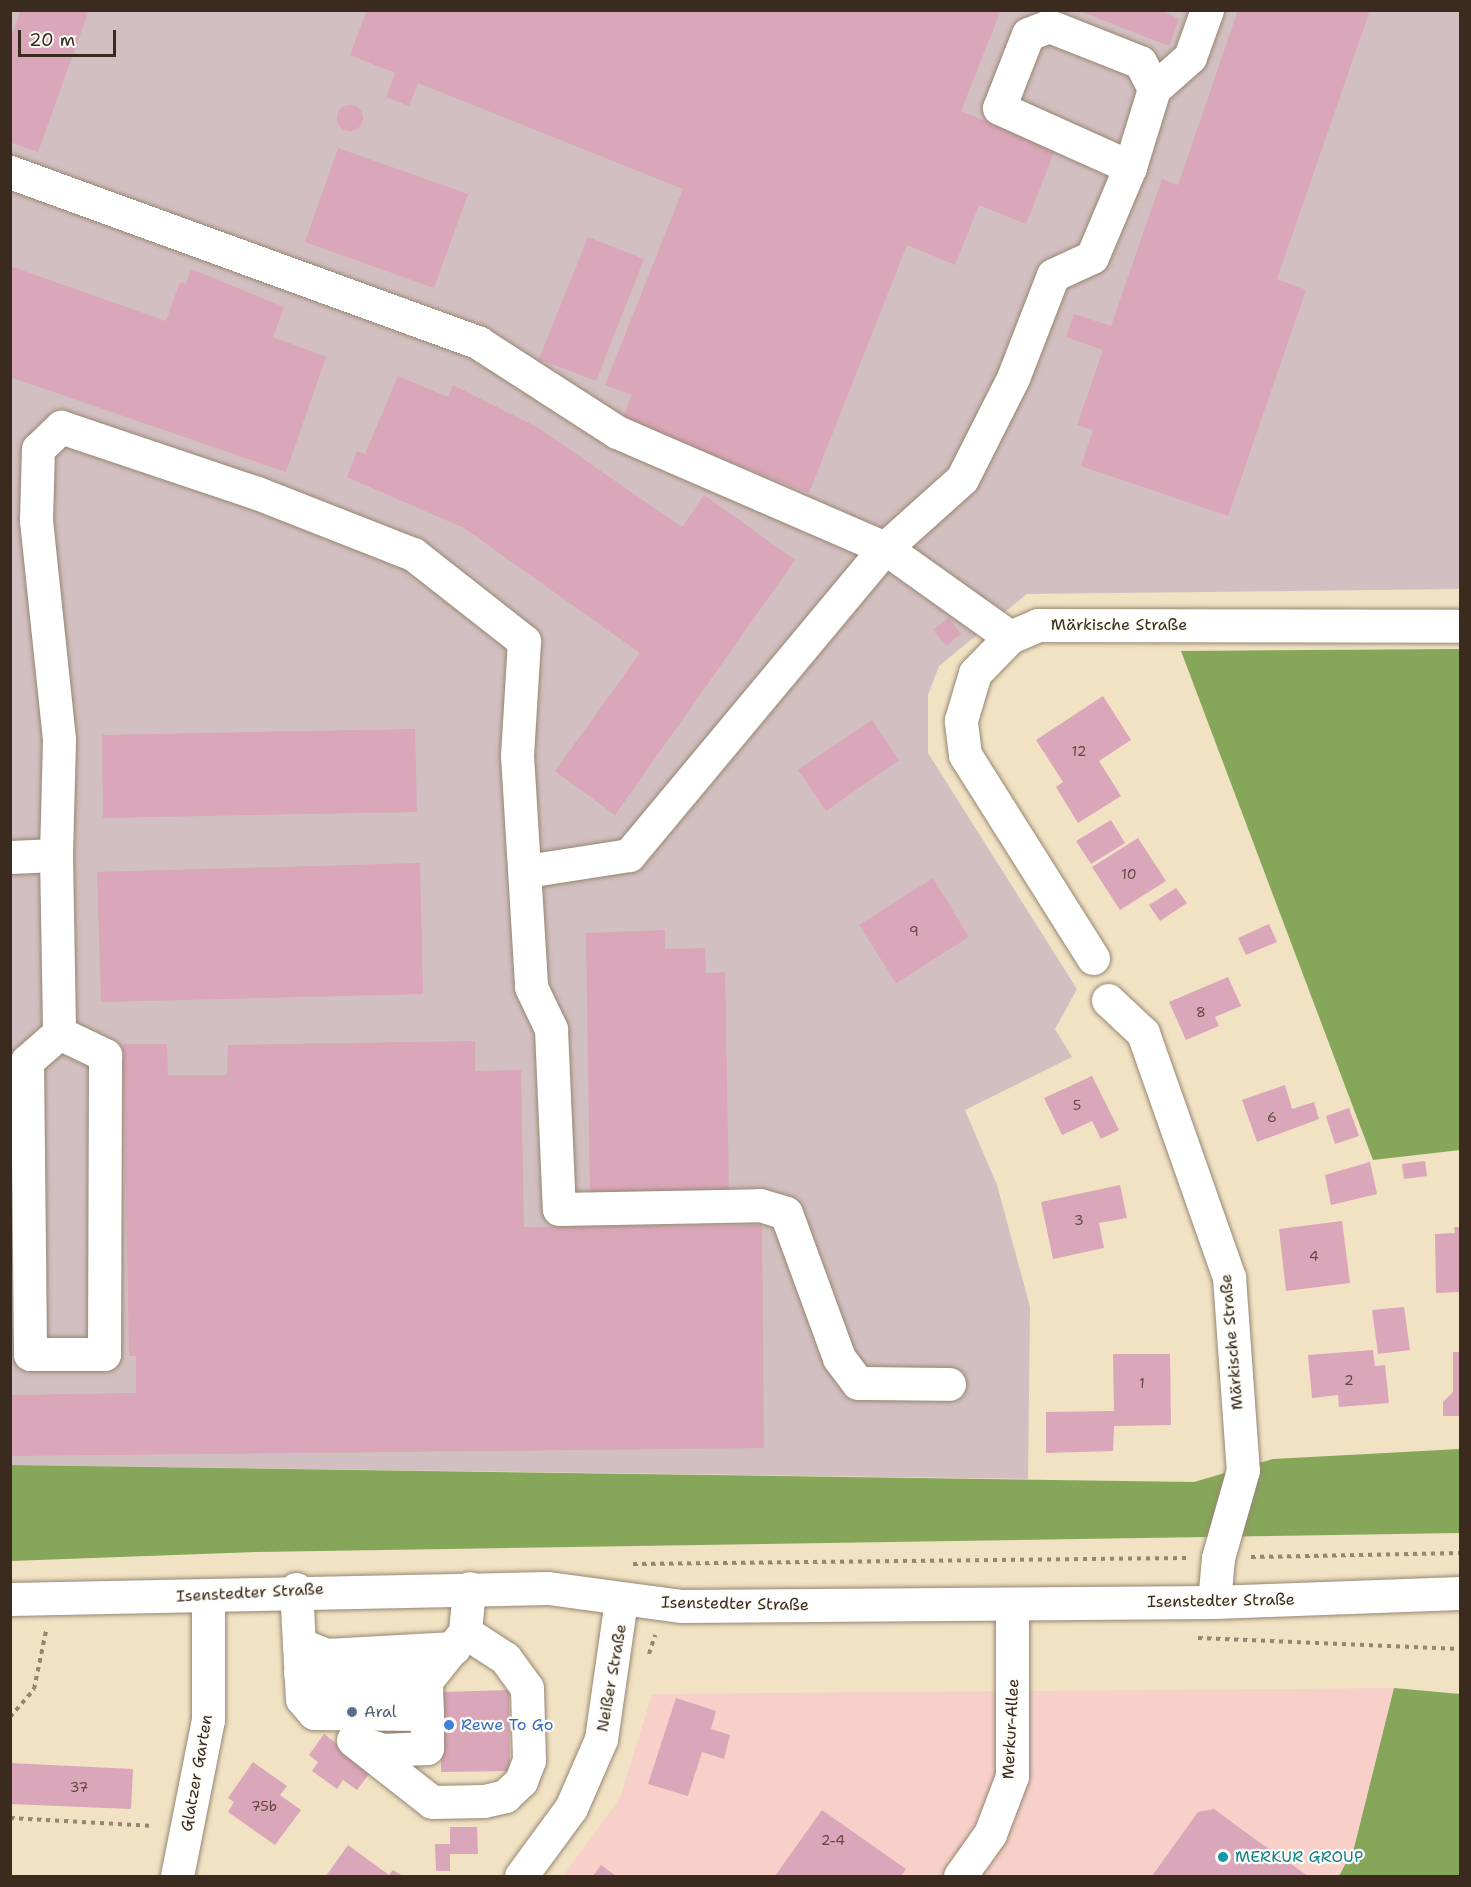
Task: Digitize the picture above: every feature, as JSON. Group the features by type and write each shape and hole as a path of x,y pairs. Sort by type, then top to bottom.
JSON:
{"street":[{"path":"527,871 629,855 885,548 962,479 1013,378 1053,276 1092,257 1130,167 1154,89 1190,57 1207,10"},
{"path":"1130,167 999,108 1028,34 1049,26 1140,62 1154,89"},
{"path":"10,172 479,343 617,432 885,548 1010,637"},
{"path":"59,1033 105,1055 104,1354 30,1354 27,1061 59,1033 56,855 59,740 36,520 38,448 62,427 256,493 413,554 524,641 517,755 527,871 531,987 551,1029 559,1209 760,1205 786,1213 839,1358 858,1383 949,1383"},
{"name":"Märkische Straße","path":"1093,958 965,755 961,720 975,673 1010,637 1038,625 1461,626"},
{"path":"10,857 56,855"},
{"name":"Märkische Straße","path":"1108,999 1143,1033 1229,1276 1243,1470 1218,1558 1214,1602"},
{"path":"353,1740 382,1750 427,1748 426,1681 459,1640 469,1588"},
{"name":"Isenstedter Straße","path":"10,1599 208,1598 296,1589 548,1588 621,1601 681,1606 1214,1602 1461,1593"},
{"path":"296,1589 302,1699 314,1713 353,1740 432,1802 484,1801 505,1796 521,1781 529,1760 527,1688 505,1658 459,1640 300,1659"},
{"name":"Glatzer Garten","path":"177,1876 208,1720 208,1598"},
{"name":"Neißer Straße","path":"521,1876 571,1808 601,1739 621,1601"},
{"name":"Merkur-Allee","path":"960,1876 990,1834 1012,1776 1012,1604"},
{"path":"300,1659 324,1682 426,1681"},
{"path":"314,1713 427,1714"}],"path":[{"path":"620,1564 1218,1558 1461,1553"},
{"path":"10,1717 34,1689 46,1631"},
{"path":"10,1818 188,1827"}],"shaded area":[{"path":"11,11 1460,11 1460,589 1027,594 939,666 928,695 928,753 1077,989 1055,1029 1072,1057 965,1110 997,1185 1030,1307 1028,1479 11,1465"},
{"path":"1394,1688 1354,1848 1339,1876 563,1876 620,1798 652,1694"}],"green space":[{"path":"1460,649 1460,1150 1373,1160 1181,651"},
{"path":"1460,1449 1460,1533 256,1552 11,1561 10,1465 1194,1482 1273,1459"},
{"path":"1394,1688 1460,1694 1460,1876 1339,1876 1354,1848"}],"building":[{"path":"21,10 89,10 38,152 10,142 10,40"},
{"path":"367,10 1001,10 961,111 1055,150 1026,224 979,205 955,265 907,245 809,493 622,419 632,395 605,385 683,189 418,83 409,106 386,97 395,73 350,55"},
{"path":"1161,10 1179,19 1169,46 1079,11"},
{"path":"1238,10 1370,10 1277,279 1306,290 1228,516 1081,466 1093,430 1077,425 1103,350 1066,337 1074,314 1111,326 1162,179 1178,185"},
{"path":"350,105 359,109 363,118 359,127 350,131 341,127 337,118 341,109"},
{"path":"338,148 468,194 434,288 305,242"},
{"path":"588,237 644,259 596,381 539,359"},
{"path":"10,266 166,321 180,282 186,284 191,269 284,307 273,337 326,357 286,472 10,377"},
{"path":"398,376 448,397 453,385 537,427 682,527 704,495 795,560 615,815 555,771 640,653 464,528 347,477 357,451 365,454"},
{"path":"949,618 961,634 946,646 933,630"},
{"path":"1103,696 1131,740 1099,761 1121,796 1078,823 1056,787 1063,782 1036,740"},
{"path":"872,720 899,760 826,811 798,770"},
{"path":"415,729 417,812 103,818 102,735"},
{"path":"1111,820 1125,843 1091,864 1076,841"},
{"path":"1138,838 1166,881 1120,910 1092,867"},
{"path":"420,863 423,994 101,1002 97,872"},
{"path":"933,878 969,937 896,983 859,925"},
{"path":"1176,888 1187,903 1160,921 1149,905"},
{"path":"1269,924 1277,942 1246,955 1238,938"},
{"path":"665,930 665,949 705,948 706,973 725,972 729,1192 590,1195 586,933"},
{"path":"1228,977 1241,1006 1215,1017 1219,1026 1186,1040 1169,1002"},
{"path":"475,1041 475,1071 521,1070 524,1227 762,1225 764,1448 10,1456 10,1395 136,1393 136,1356 129,1356 123,1044 167,1044 168,1075 227,1075 228,1045"},
{"path":"1092,1076 1119,1130 1101,1139 1092,1121 1062,1135 1044,1098"},
{"path":"1285,1085 1292,1109 1314,1102 1319,1119 1257,1142 1242,1100"},
{"path":"1349,1108 1359,1136 1335,1144 1326,1116"},
{"path":"1425,1161 1427,1176 1404,1179 1402,1164"},
{"path":"1370,1162 1377,1194 1331,1205 1325,1175"},
{"path":"1120,1185 1127,1218 1099,1223 1104,1248 1053,1259 1041,1202"},
{"path":"1342,1221 1350,1283 1286,1291 1279,1229"},
{"path":"1454,1227 1460,1227 1460,1292 1436,1293 1435,1234 1455,1233"},
{"path":"1404,1307 1410,1350 1378,1354 1372,1310"},
{"path":"1373,1350 1375,1366 1385,1365 1389,1403 1339,1407 1338,1395 1312,1398 1308,1355"},
{"path":"1453,1352 1460,1352 1460,1416 1443,1416 1443,1402 1453,1392"},
{"path":"1113,1354 1170,1354 1171,1425 1114,1426 1113,1451 1046,1453 1046,1412 1114,1411"},
{"path":"360,1639 440,1692 509,1690 510,1771 441,1772 441,1752 371,1760"},
{"path":"676,1698 716,1711 711,1729 730,1735 724,1759 702,1752 688,1796 648,1784"},
{"path":"324,1734 372,1770 357,1790 343,1780 337,1789 312,1771 318,1762 309,1755"},
{"path":"253,1762 287,1786 280,1795 301,1810 275,1845 228,1812 234,1802 228,1798"},
{"path":"10,1763 133,1769 131,1809 10,1804"},
{"name":"MERKUR GROUP","path":"1214,1809 1308,1876 1152,1876 1198,1812"},
{"path":"822,1810 906,1869 901,1876 775,1876"},
{"path":"450,1827 477,1827 478,1854 450,1854 450,1871 436,1871 435,1844 450,1844"},
{"path":"348,1845 389,1875 393,1870 403,1876 326,1876"},
{"path":"601,1865 616,1876 593,1876"}],"place":[{"name":"Aral","path":"352,1712"},
{"name":"Rewe To Go","path":"449,1725"},
{"name":"MERKUR GROUP","path":"1223,1857"}]}
